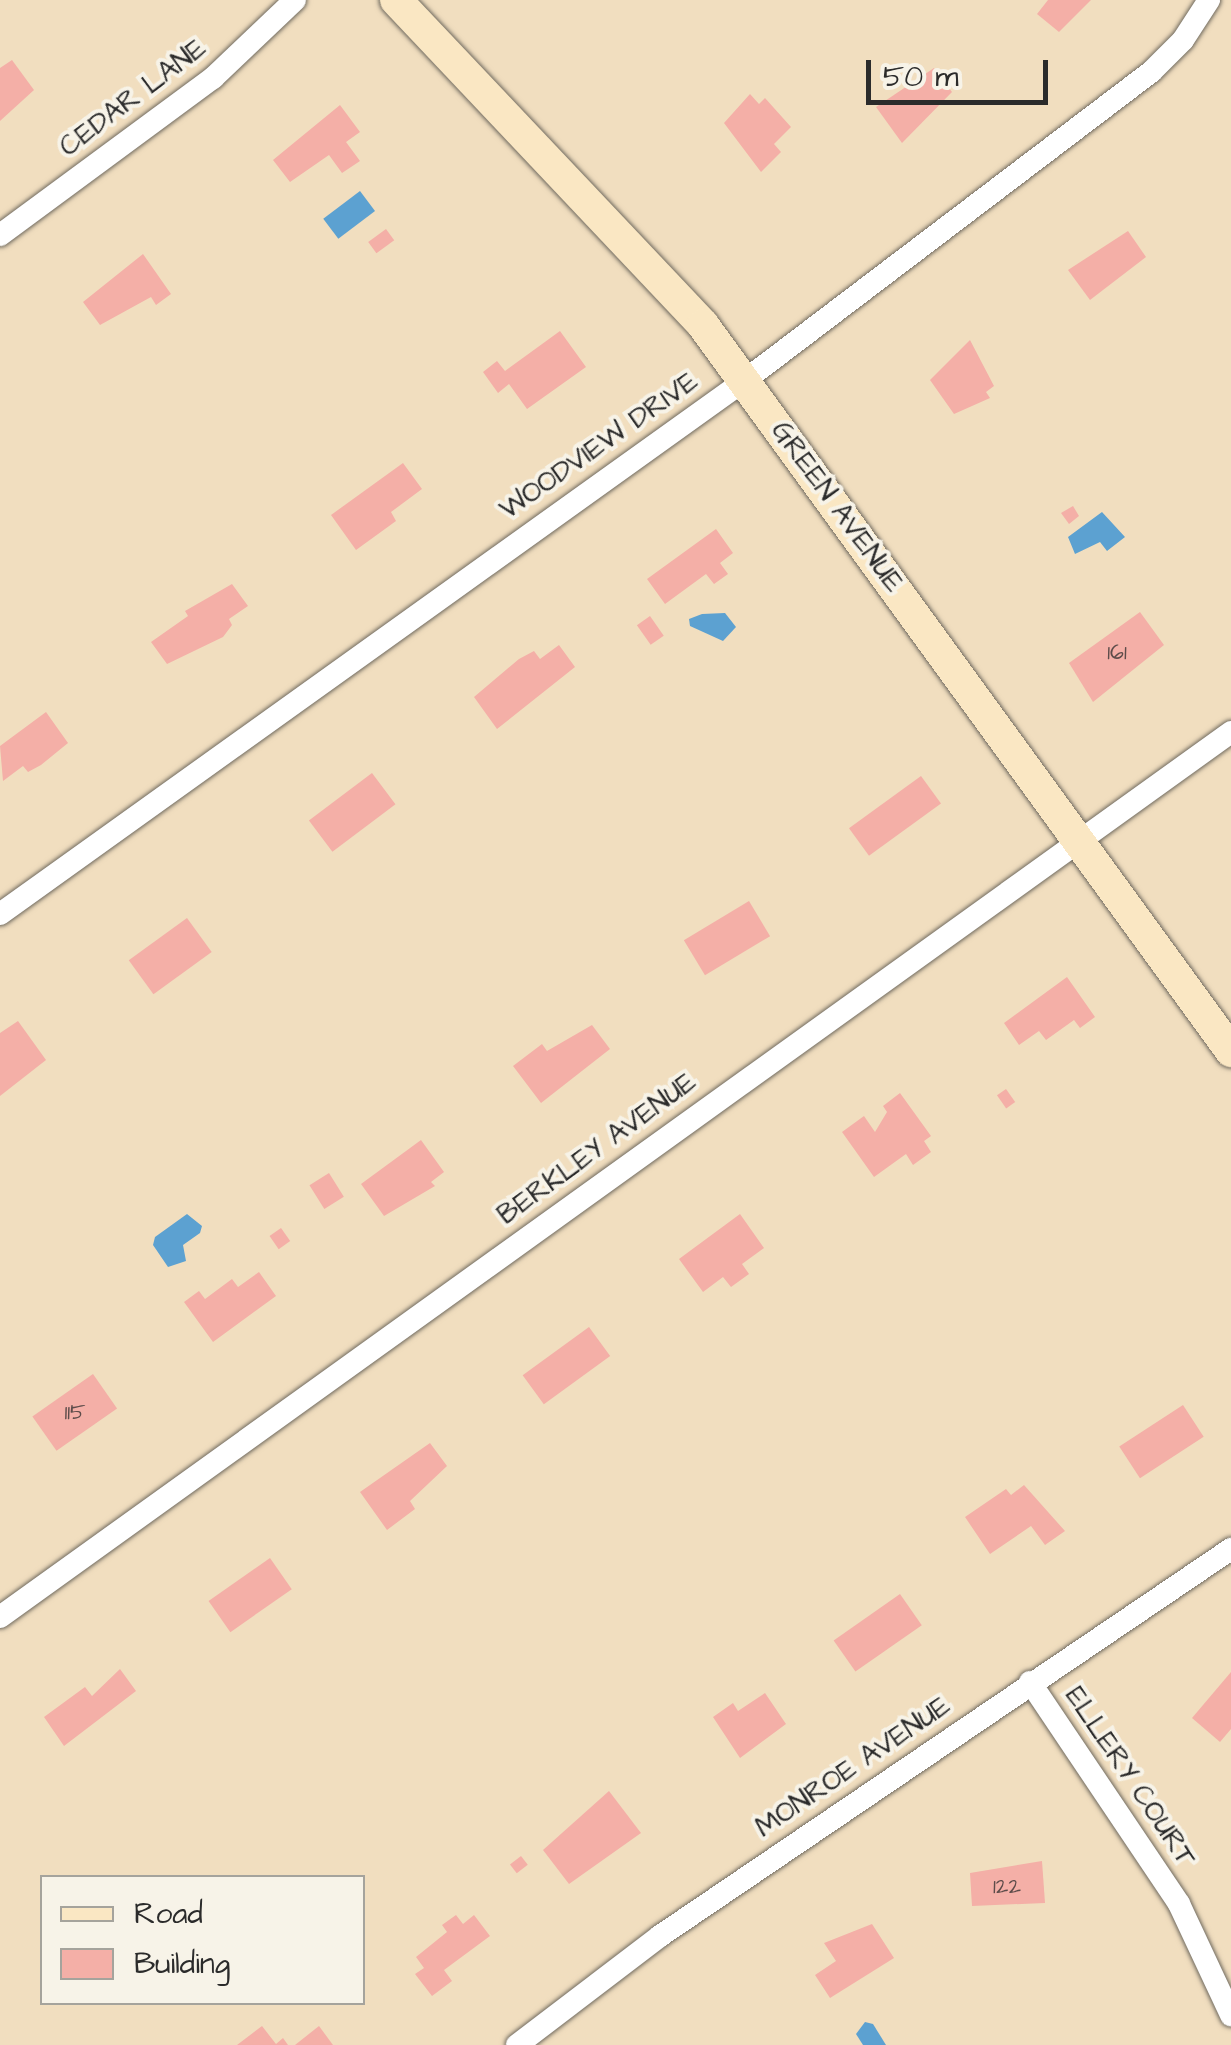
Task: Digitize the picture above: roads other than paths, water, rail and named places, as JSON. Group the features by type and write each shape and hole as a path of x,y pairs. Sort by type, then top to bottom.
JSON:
{"street":[{"name":"CEDAR LANE","path":"0,234 213,78 295,0"},
{"name":"GREEN AVENUE","path":"396,0 703,326 1231,1051"},
{"name":"WOODVIEW DRIVE","path":"0,914 744,381 1151,72 1183,40 1210,0"},
{"name":"BERKLEY AVENUE","path":"0,1617 1078,838 1231,732"},
{"name":"MONROE AVENUE","path":"517,2045 660,1936 1231,1549"},
{"name":"ELLERY COURT","path":"1030,1682 1180,1904 1230,2008"}],"water":[{"path":"360,191 375,211 338,239 323,219"},
{"path":"1102,512 1125,537 1107,551 1100,542 1075,554 1068,537"},
{"path":"725,613 736,627 723,641 690,626 689,619 702,614"},
{"path":"187,1214 202,1226 200,1233 183,1245 186,1261 168,1267 153,1245 155,1237"},
{"path":"865,2022 873,2024 886,2045 863,2045 856,2034"}]}
